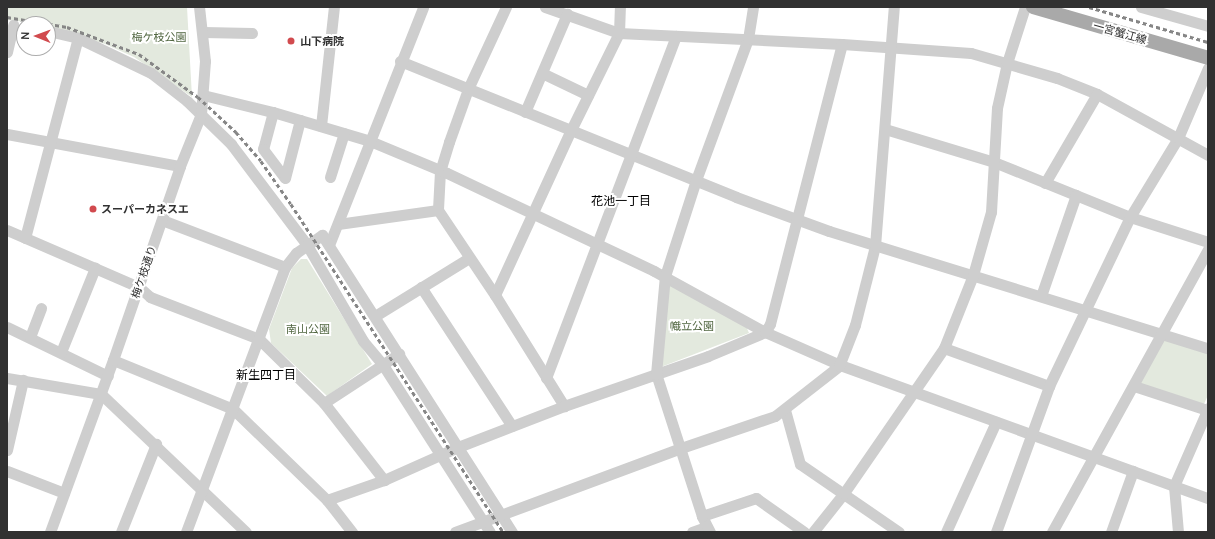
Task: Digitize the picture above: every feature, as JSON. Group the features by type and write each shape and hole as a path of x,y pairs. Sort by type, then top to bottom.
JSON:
{"main road":[{"name":"一宮蟹江線","path":"1033,7 1208,58"}],"street":[{"name":"梅ケ枝通り","path":"50,532 108,376 180,166 201,114 203,96 203,32 199,7"},
{"path":"321,126 334,7"},
{"path":"329,245 400,61 423,7"},
{"path":"506,7 468,89 440,171 438,210 495,295 564,406"},
{"path":"545,7 619,33 842,44 971,54 1057,78 1097,94 1208,155"},
{"path":"495,295 534,215 571,130 619,33 620,7"},
{"path":"692,532 708,529 702,516 656,374 665,276 696,180 748,39 753,7"},
{"path":"455,532 785,410 840,365 855,325 875,246 894,7"},
{"path":"813,532 844,493 944,348 973,275 991,212 996,108 1007,63 1025,7"},
{"path":"1144,7 1208,26"},
{"path":"526,112 566,14"},
{"path":"7,52 10,24"},
{"path":"203,32 252,33"},
{"path":"56,33 78,38 151,73 201,114 231,144 307,245 364,341 383,365 490,532"},
{"path":"546,378 596,244 633,155 676,36"},
{"path":"25,238 52,142 78,38"},
{"path":"327,500 384,480 441,456 458,447 564,406 656,374 765,332 770,324 842,44"},
{"path":"400,61 797,219 875,246 1208,348"},
{"path":"996,532 1049,386 1130,217 1178,138 1208,68"},
{"path":"542,73 588,95"},
{"path":"1045,183 1097,94"},
{"path":"203,96 273,112 370,141 440,171 665,276 765,332 840,365 1208,498"},
{"path":"273,112 263,149 284,178 300,120"},
{"path":"885,129 994,162 1130,217 1208,242"},
{"path":"330,177 344,133"},
{"path":"7,134 180,166"},
{"path":"1041,296 1076,195"},
{"path":"338,224 438,210"},
{"path":"162,220 285,267"},
{"path":"7,230 139,287 150,297 259,339 324,403 384,480"},
{"path":"186,532 203,490 285,267 307,245 322,235 400,354 512,532"},
{"path":"1052,532 1134,386 1208,249"},
{"path":"375,316 469,258"},
{"path":"61,352 95,268"},
{"path":"421,287 512,426"},
{"path":"30,337 41,308"},
{"path":"7,327 108,376"},
{"path":"944,348 1049,386"},
{"path":"324,403 400,354"},
{"path":"113,360 233,408 327,500 352,532"},
{"path":"7,378 101,394 156,444 246,532"},
{"path":"7,450 23,380"},
{"path":"1134,386 1208,409 1174,486 1178,532"},
{"path":"785,410 800,464 899,532"},
{"path":"946,532 996,422"},
{"path":"122,532 156,444"},
{"path":"7,471 64,492"},
{"path":"1111,532 1133,471"},
{"path":"702,516 756,498 804,532"}],"green space":[{"name":"梅ケ枝公園","path":"7,7 187,7 192,97 134,57 105,44 56,29 56,16 16,16 16,21 7,20"},
{"name":"南山公園","path":"301,259 307,259 372,364 327,396 271,343 269,329 292,268"},
{"name":"幟立公園","path":"669,284 746,326 749,333 661,367"},
{"path":"1163,339 1208,352 1208,395 1204,404 1140,384"}],"railway":[{"path":"1089,7 1208,42"},
{"path":"7,17 67,27 139,54 198,97 236,132 261,161 291,204 503,532"}],"place":[{"name":"山下病院","path":"291,41"},
{"name":"スーパーカネスエ","path":"93,209"}],"district":[{"name":"花池一丁目","path":"621,201"},
{"name":"新生四丁目","path":"266,375"}]}
